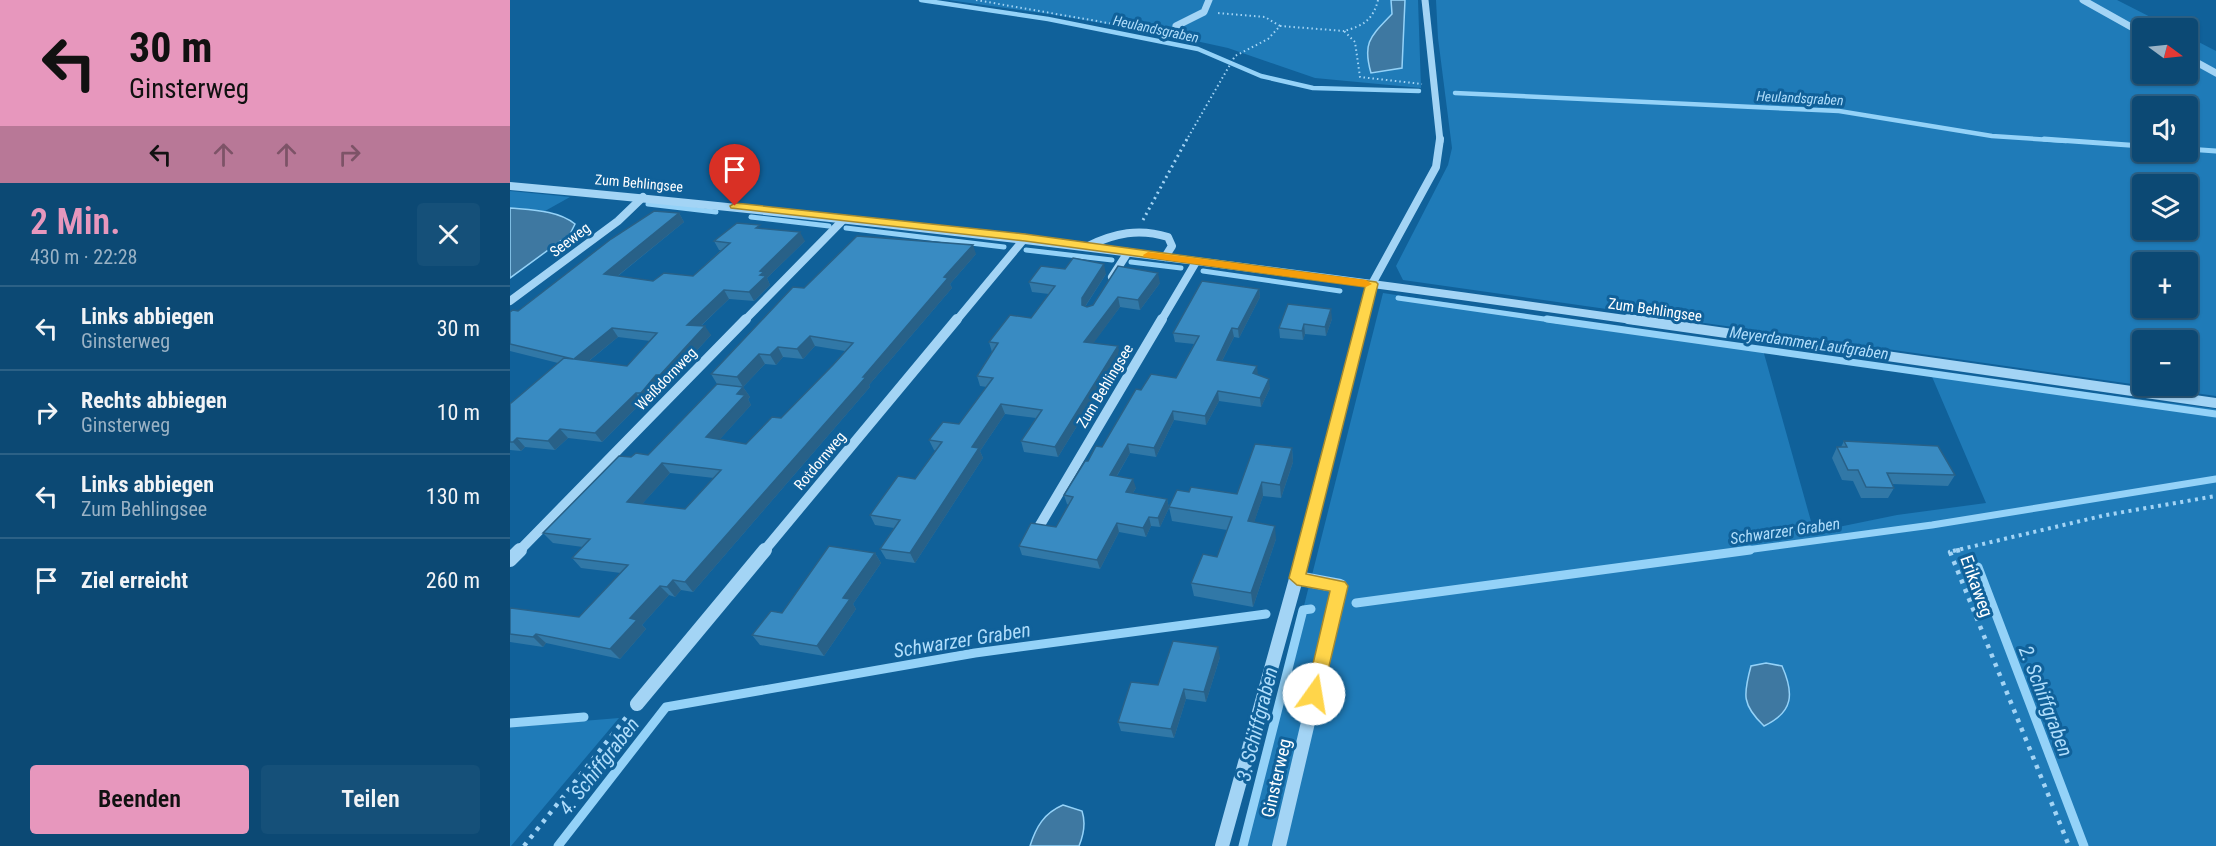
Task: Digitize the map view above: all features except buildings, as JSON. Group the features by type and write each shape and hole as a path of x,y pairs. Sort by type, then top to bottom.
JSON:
{"street":[{"path":"1176,26 1204,12 1209,0"},
{"name":"Ginsterweg","path":"1222,846 1297,578 1372,284 1436,167 1441,147 1425,0"},
{"path":"2083,0 2132,27"},
{"path":"2198,63 2216,73"},
{"name":"Zum Behlingsee","path":"510,186 643,197 1088,246 2216,403"},
{"name":"Seeweg","path":"510,301 618,221 643,197"},
{"name":"Weißdornweg","path":"510,560 844,219"},
{"path":"1088,246 1111,234 1137,230 1151,231 1168,237 1172,246 1165,257"},
{"name":"Rotdornweg","path":"637,704 1025,238"},
{"path":"1106,286 1128,252"},
{"name":"Zum Behlingsee","path":"1040,525 1196,262"},
{"name":"Ginsterweg","path":"1279,846 1340,586 1297,578"}],"path":[{"path":"976,0 1131,27 1157,30 1176,26"},
{"path":"1204,12 1249,14 1265,17 1280,26 1344,31 1363,26 1375,16 1378,0"},
{"path":"1137,230 1226,69 1239,52 1265,42 1280,26"},
{"path":"1344,31 1355,42 1360,77 1402,84 1434,85"},
{"name":"Erikaweg","path":"2069,846 1968,602 1950,552 2106,515 2216,496"},
{"path":"524,846 622,723"}],"shaded area":[{"path":"948,0 1418,0 1421,88 1315,78 1228,48 1164,34 1049,14"},
{"path":"1391,0 1405,0 1402,68 1371,73 1368,47 1374,34 1392,14"},
{"path":"1436,0 2117,0 2152,18 2132,18 2132,84 2198,84 2198,42 2216,51 2216,396 2198,393 2198,330 2132,330 2132,384 1403,280 1396,266 1448,165 1452,148 1438,38"},
{"path":"510,191 570,197 545,211 510,208"},
{"path":"510,208 552,213 575,224 570,234 510,278"},
{"path":"1383,293 1763,350 1814,532 1897,515 1986,503 1930,372 2216,409 2216,846 1282,846 1342,586 1311,579"},
{"path":"1310,582 1338,587 1276,846 1243,846"},
{"path":"1766,663 1782,666 1788,685 1789,701 1781,715 1764,726 1748,705 1746,692 1751,666"},
{"path":"619,718 511,846 510,846 510,727"},
{"path":"1063,805 1082,811 1084,828 1079,846 1030,846 1042,821 1056,808"}],"waterway":[{"name":"Heulandsgraben","path":"921,0 1048,19 1198,49 1261,76 1313,88 1419,91"},
{"name":"Heulandsgraben","path":"1455,93 1839,111 1992,136 2066,141"},
{"name":"Heulandsgraben","path":"2044,139 2132,145"},
{"name":"Heulandsgraben","path":"2198,150 2216,151"},
{"name":"Meyerdammer Laufgraben","path":"648,204 716,212"},
{"name":"Meyerdammer Laufgraben","path":"751,217 829,226"},
{"name":"Meyerdammer Laufgraben","path":"846,228 1004,247"},
{"name":"Meyerdammer Laufgraben","path":"1026,250 1112,260"},
{"name":"Meyerdammer Laufgraben","path":"1131,262 1181,268"},
{"name":"Meyerdammer Laufgraben","path":"1203,271 1340,291"},
{"name":"Meyerdammer Laufgraben","path":"1398,298 1558,321"},
{"name":"Meyerdammer Laufgraben","path":"1547,319 2216,414"},
{"name":"Schwarzer Graben","path":"1739,551 1932,525 2216,479"},
{"name":"Schwarzer Graben","path":"1356,603 1750,550"},
{"name":"2. Schiffgraben","path":"1978,567 2084,846"},
{"name":"3. Schiffgraben","path":"1243,846 1303,610 1311,609"},
{"name":"Schwarzer Graben","path":"558,846 666,707 975,653 1266,614"},
{"name":"Schwarzer Graben","path":"510,723 584,717"}],"slow traffic":[{"path":"1148,255 1366,284"}],"route":[{"path":"735,206 1025,238 1372,284 1297,578 1340,586 1314,694"}],"water label":[{"name":"4. Schiffgraben","path":"599,766"}]}
